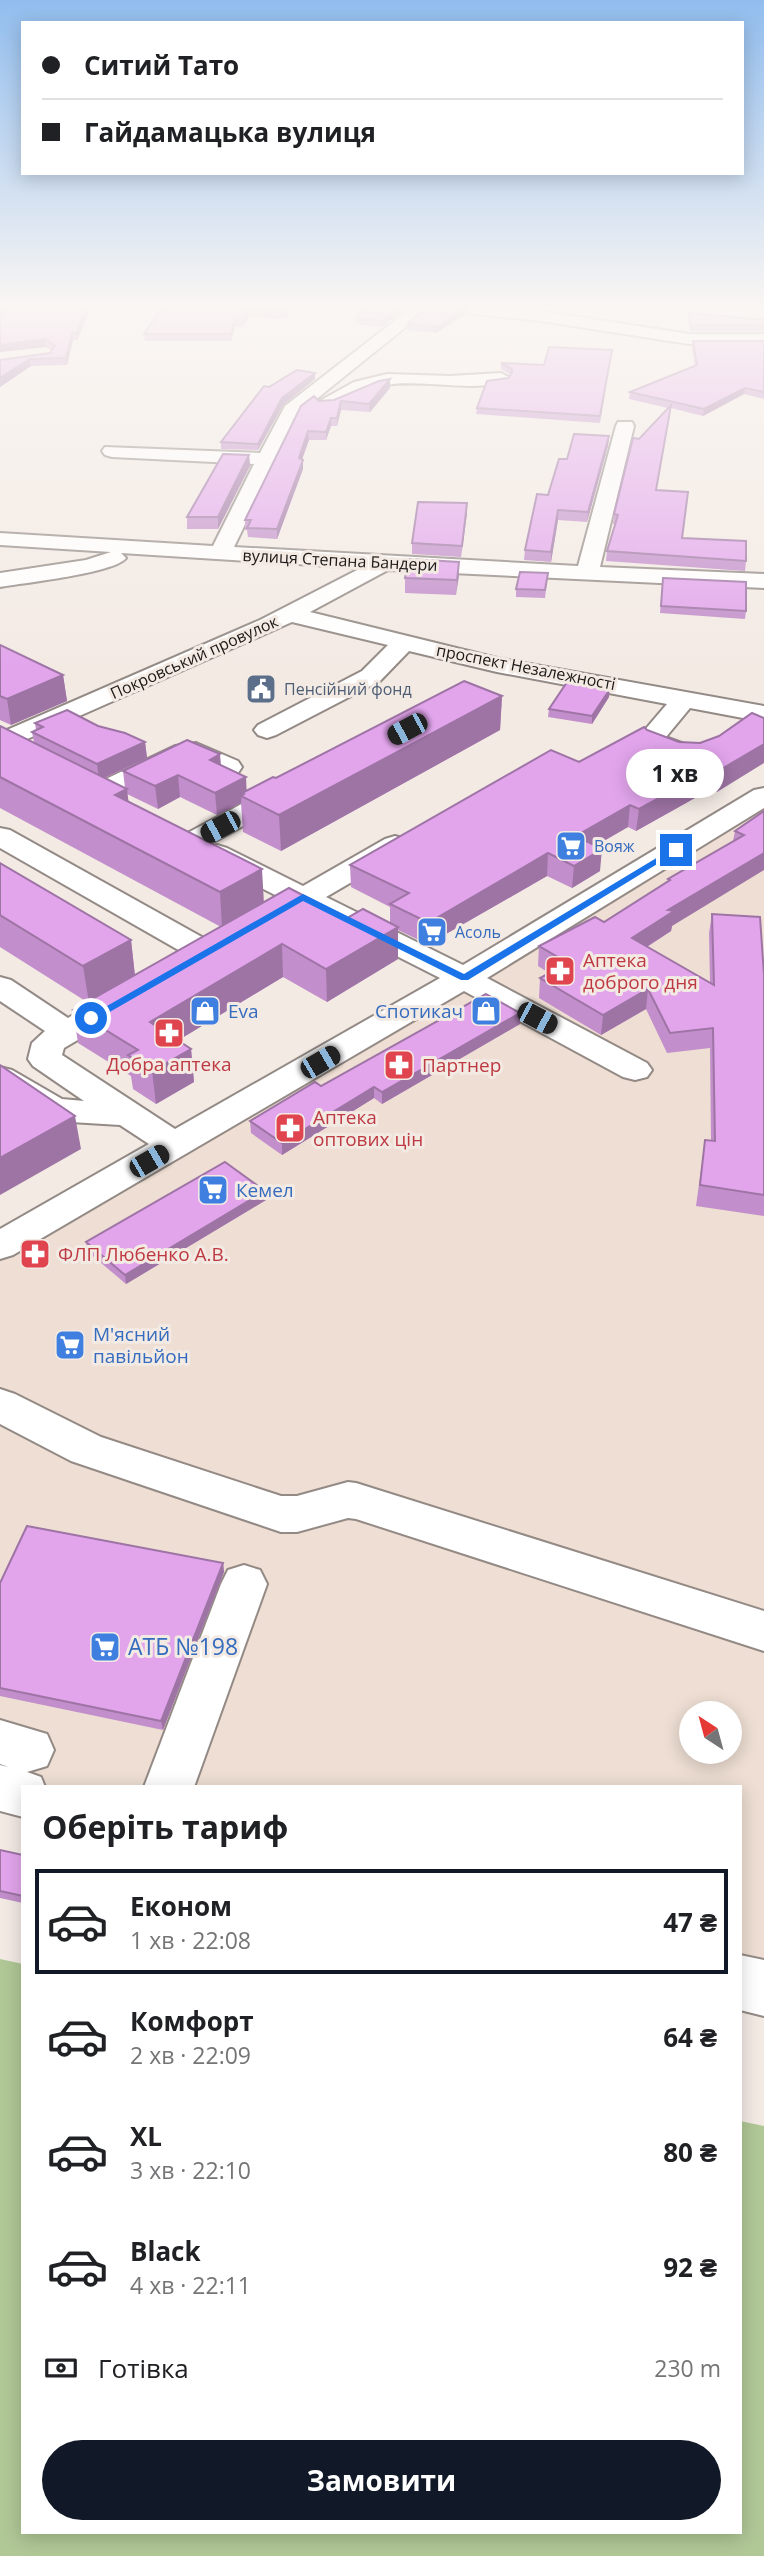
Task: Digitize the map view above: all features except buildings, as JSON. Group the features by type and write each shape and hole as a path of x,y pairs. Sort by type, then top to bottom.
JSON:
{"street":[{"path":"220,553 282,428"},
{"path":"587,573 624,428"},
{"path":"112,451 266,459"},
{"name":"вулиця Степана Бандери","path":"0,539 383,563 764,581"},
{"path":"0,580 89,566 115,558 131,547"},
{"name":"Покровський провулок","path":"0,743 289,614 383,563"},
{"name":"проспект Незалежності","path":"289,614 678,706 764,714"},
{"path":"267,730 371,676 404,642"},
{"path":"678,706 723,726 723,739 691,757 654,743 652,735 678,706"},
{"path":"70,713 96,725"},
{"path":"0,743 29,758"},
{"path":"132,812 86,788 184,752 196,751 229,767"},
{"path":"308,780 180,836 464,978 635,1070"},
{"path":"6,1235 176,1146 464,978 764,796"},
{"path":"176,1146 46,1059 48,1043 419,831"},
{"path":"0,836 207,953"},
{"path":"0,987 68,1032"},
{"path":"0,1077 54,1110 128,1114"},
{"path":"0,1405 86,1449 281,1514 297,1514 348,1500 356,1501 764,1631"},
{"path":"167,1782 244,1584"},
{"path":"742,1982 764,1988"}],"shaded area":[{"path":"764,796 764,1988 742,1982 742,1785 21,1785 21,1788 0,1788 0,1246"}],"green space":[{"path":"0,1959 21,1964 21,2534 742,2534 742,2121 764,2126 764,2556 0,2556"}],"place":[{"name":"Пенсійний фонд","path":"261,689"},
{"name":"Вояж","path":"571,846"},
{"name":"Асоль","path":"432,932"},
{"name":"Аптека доброго дня","path":"560,971"},
{"name":"Eva","path":"205,1011"},
{"name":"Спотикач","path":"486,1011"},
{"name":"Добра аптека","path":"169,1033"},
{"name":"Партнер","path":"399,1065"},
{"name":"Аптека оптових цін","path":"290,1128"},
{"name":"Кемел","path":"213,1190"},
{"name":"ФЛП Любенко А.В.","path":"35,1254"},
{"name":"М'ясний павільйон","path":"70,1345"},
{"name":"АТБ №198","path":"105,1647"}],"route":[{"path":"91,1018 303,897 464,978 676,850"}]}
